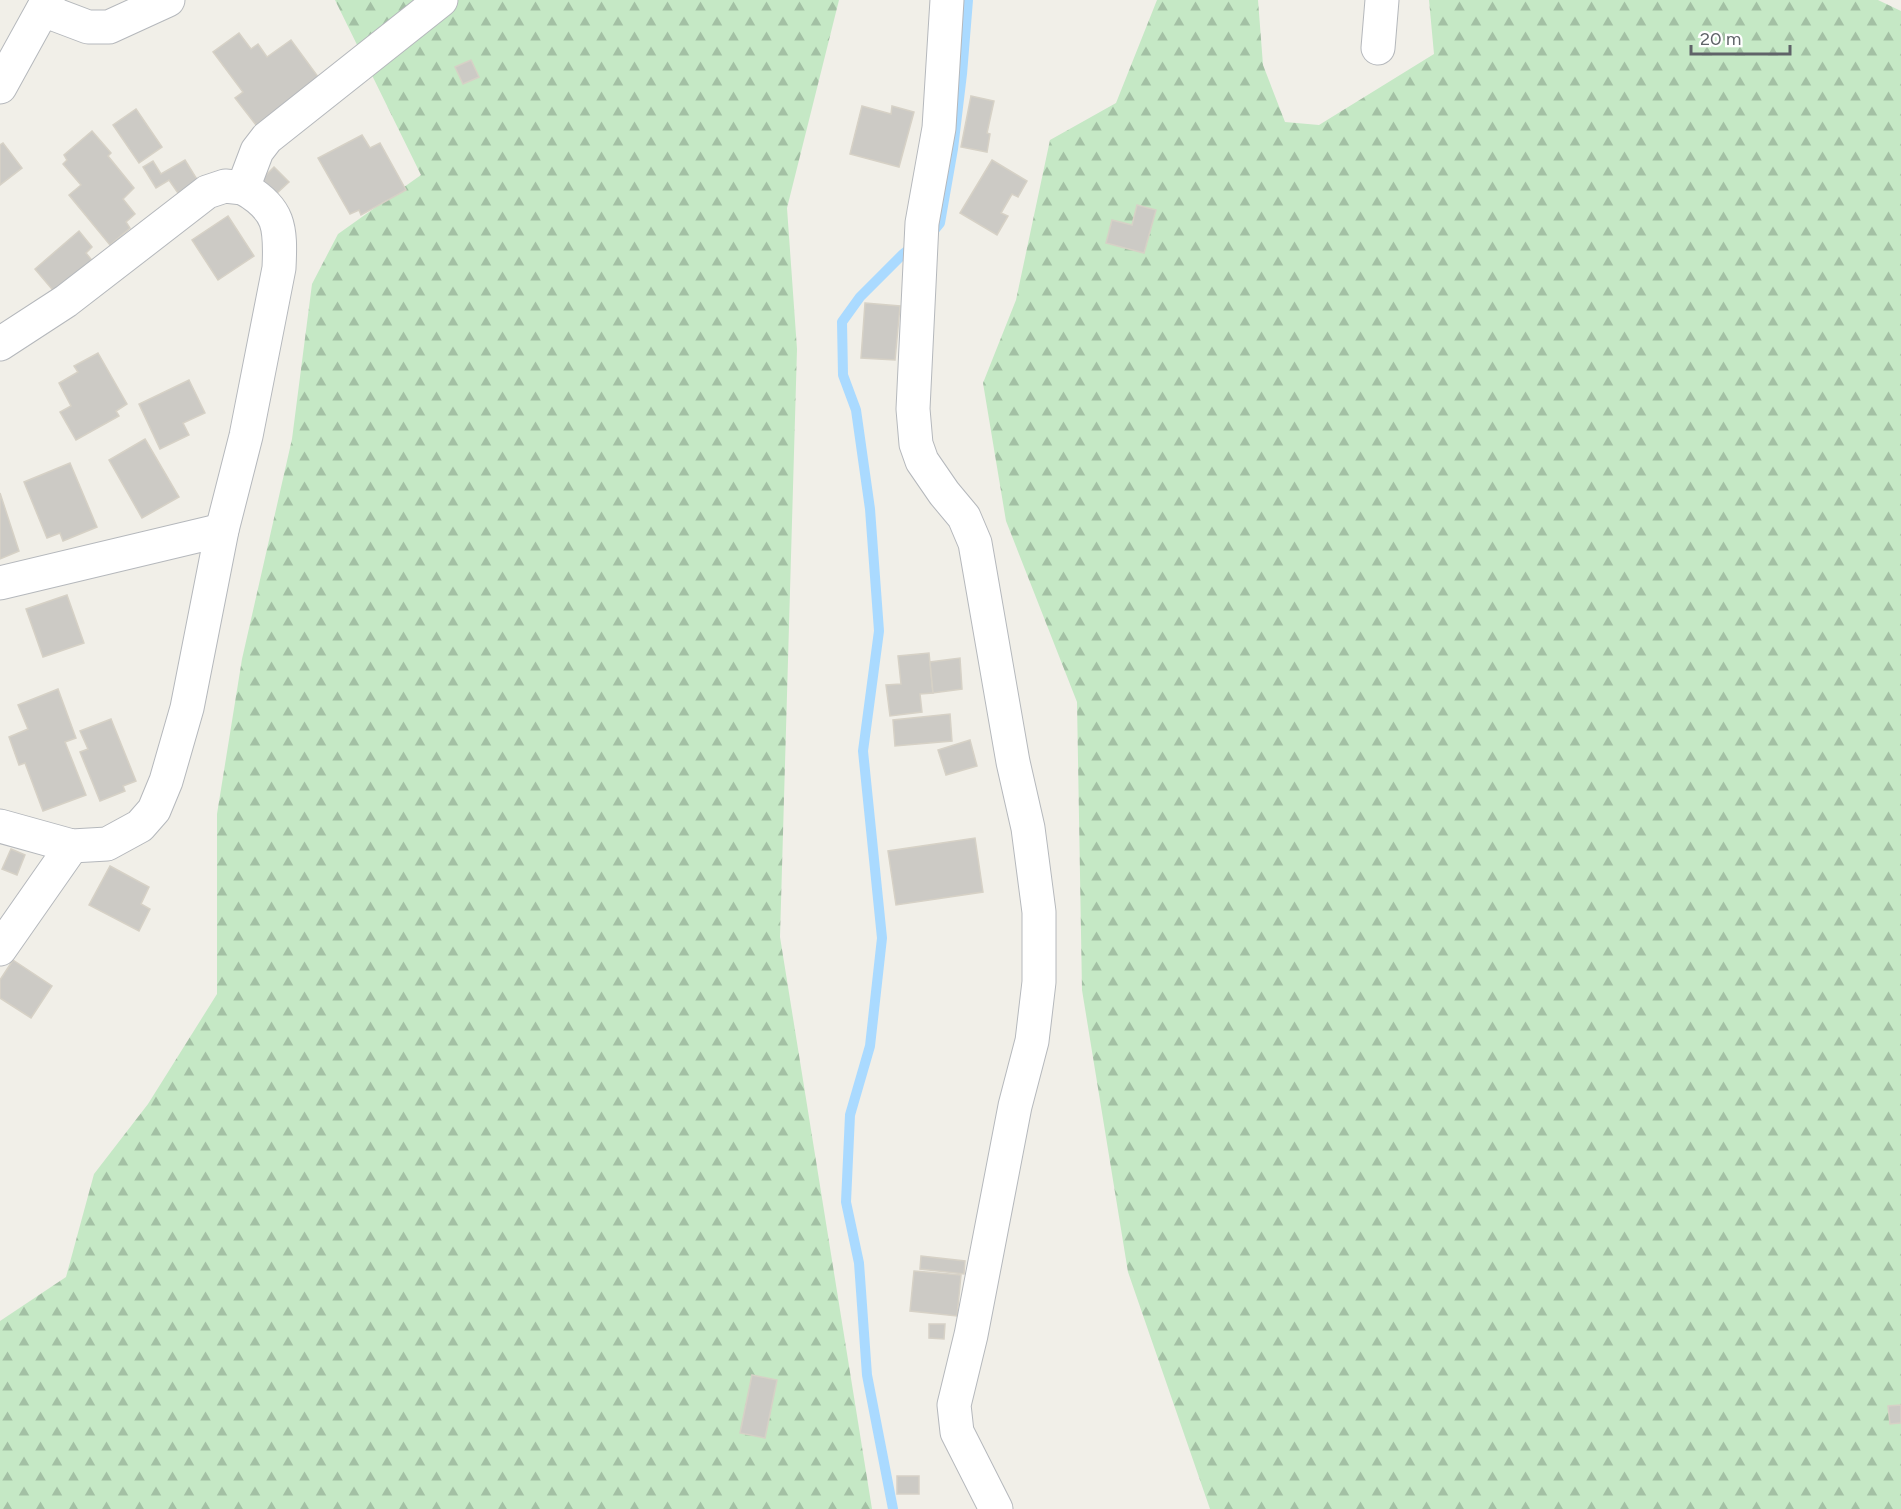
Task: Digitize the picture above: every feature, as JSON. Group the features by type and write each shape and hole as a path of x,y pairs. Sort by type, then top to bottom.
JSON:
{"street":[{"path":"0,87 45,5 88,27 110,27 168,0"},
{"path":"243,188 257,151 267,138 441,0"},
{"path":"947,0 939,128 922,223 913,409 916,444 922,460 944,493 964,517 975,543 1013,762 1028,828 1039,912 1039,982 1032,1041 1015,1106 954,1405 957,1432 996,1509"},
{"path":"1378,48 1382,0"},
{"path":"0,345 66,301 207,192 225,186 243,188 260,197 276,218 280,242 279,268 246,436 222,530 187,708 166,781 154,810 140,826 107,844 72,846 0,826"},
{"path":"0,583 222,530"},
{"path":"0,949 72,846"}],"green space":[{"path":"335,0 839,0 787,208 797,349 780,937 872,1509 0,1509 0,1321 66,1277 94,1174 148,1104 217,994 217,814 242,659 292,439 312,284 338,234 421,175"},
{"path":"1157,0 1258,0 1263,65 1285,122 1319,125 1434,54 1429,0 1878,0 1901,11 1901,1509 1210,1509 1128,1272 1082,990 1077,702 1006,521 983,383 1016,300 1050,140 1116,103"}],"building":[{"path":"239,33 251,49 258,44 267,57 291,40 319,78 256,125 235,98 243,92 213,52"},
{"path":"471,60 479,77 463,84 455,67"},
{"path":"971,96 994,101 987,133 990,134 987,152 961,147"},
{"path":"862,106 891,114 892,106 914,112 899,167 850,154"},
{"path":"136,109 162,147 139,163 113,125"},
{"path":"92,131 111,153 108,156 134,188 123,199 135,214 126,222 130,228 110,245 69,195 81,185 63,164 67,160 64,155"},
{"path":"362,135 370,148 380,143 406,190 361,215 359,210 350,214 318,158"},
{"path":"3,143 22,168 0,185 0,145"},
{"path":"185,160 198,181 178,193 169,180 156,188 143,167 153,161 161,174"},
{"path":"992,160 1027,181 1018,197 1012,194 1001,213 1008,216 997,235 960,213"},
{"path":"274,167 289,182 275,195 261,180"},
{"path":"1137,205 1156,210 1144,253 1106,243 1112,220 1132,225"},
{"path":"228,216 254,256 218,280 192,240"},
{"path":"79,231 92,247 86,253 94,263 57,295 35,269"},
{"path":"865,303 900,306 895,360 861,358"},
{"path":"98,353 127,404 116,411 119,416 76,440 60,412 71,406 59,383 78,372 74,366"},
{"path":"189,380 205,413 183,423 189,435 160,449 139,404"},
{"path":"145,439 179,497 142,518 109,460"},
{"path":"70,463 97,527 63,541 60,533 47,538 24,482"},
{"path":"0,493 19,551 0,559"},
{"path":"67,595 84,643 43,657 26,609"},
{"path":"929,653 933,693 920,694 922,712 890,716 886,685 901,684 898,656"},
{"path":"960,658 962,689 933,693 930,662"},
{"path":"58,689 76,738 65,742 86,795 43,811 25,763 19,765 9,737 28,729 18,705"},
{"path":"950,714 952,741 895,746 893,720"},
{"path":"111,719 136,781 123,786 125,791 100,801 80,752 88,749 80,731"},
{"path":"970,740 977,766 946,775 938,750"},
{"path":"975,838 983,892 896,905 888,851"},
{"path":"11,849 25,855 17,875 2,869"},
{"path":"110,866 149,887 141,904 150,909 139,931 89,905"},
{"path":"13,960 52,986 31,1018 0,998 0,980"},
{"path":"921,1256 965,1261 964,1274 920,1269"},
{"path":"914,1271 961,1275 957,1316 910,1311"},
{"path":"929,1324 945,1324 944,1339 929,1338"},
{"path":"752,1375 777,1380 765,1438 740,1433"},
{"path":"1901,1405 1901,1423 1890,1424 1888,1406"},
{"path":"897,1476 919,1476 919,1494 897,1494"}],"waterway":[{"path":"931,234 940,223 953,149 968,0"},
{"path":"893,1509 867,1375 859,1263 846,1202 850,1115 870,1046 882,938 863,751 879,631 870,509 856,410 843,375 842,322 860,297 915,245"}]}
